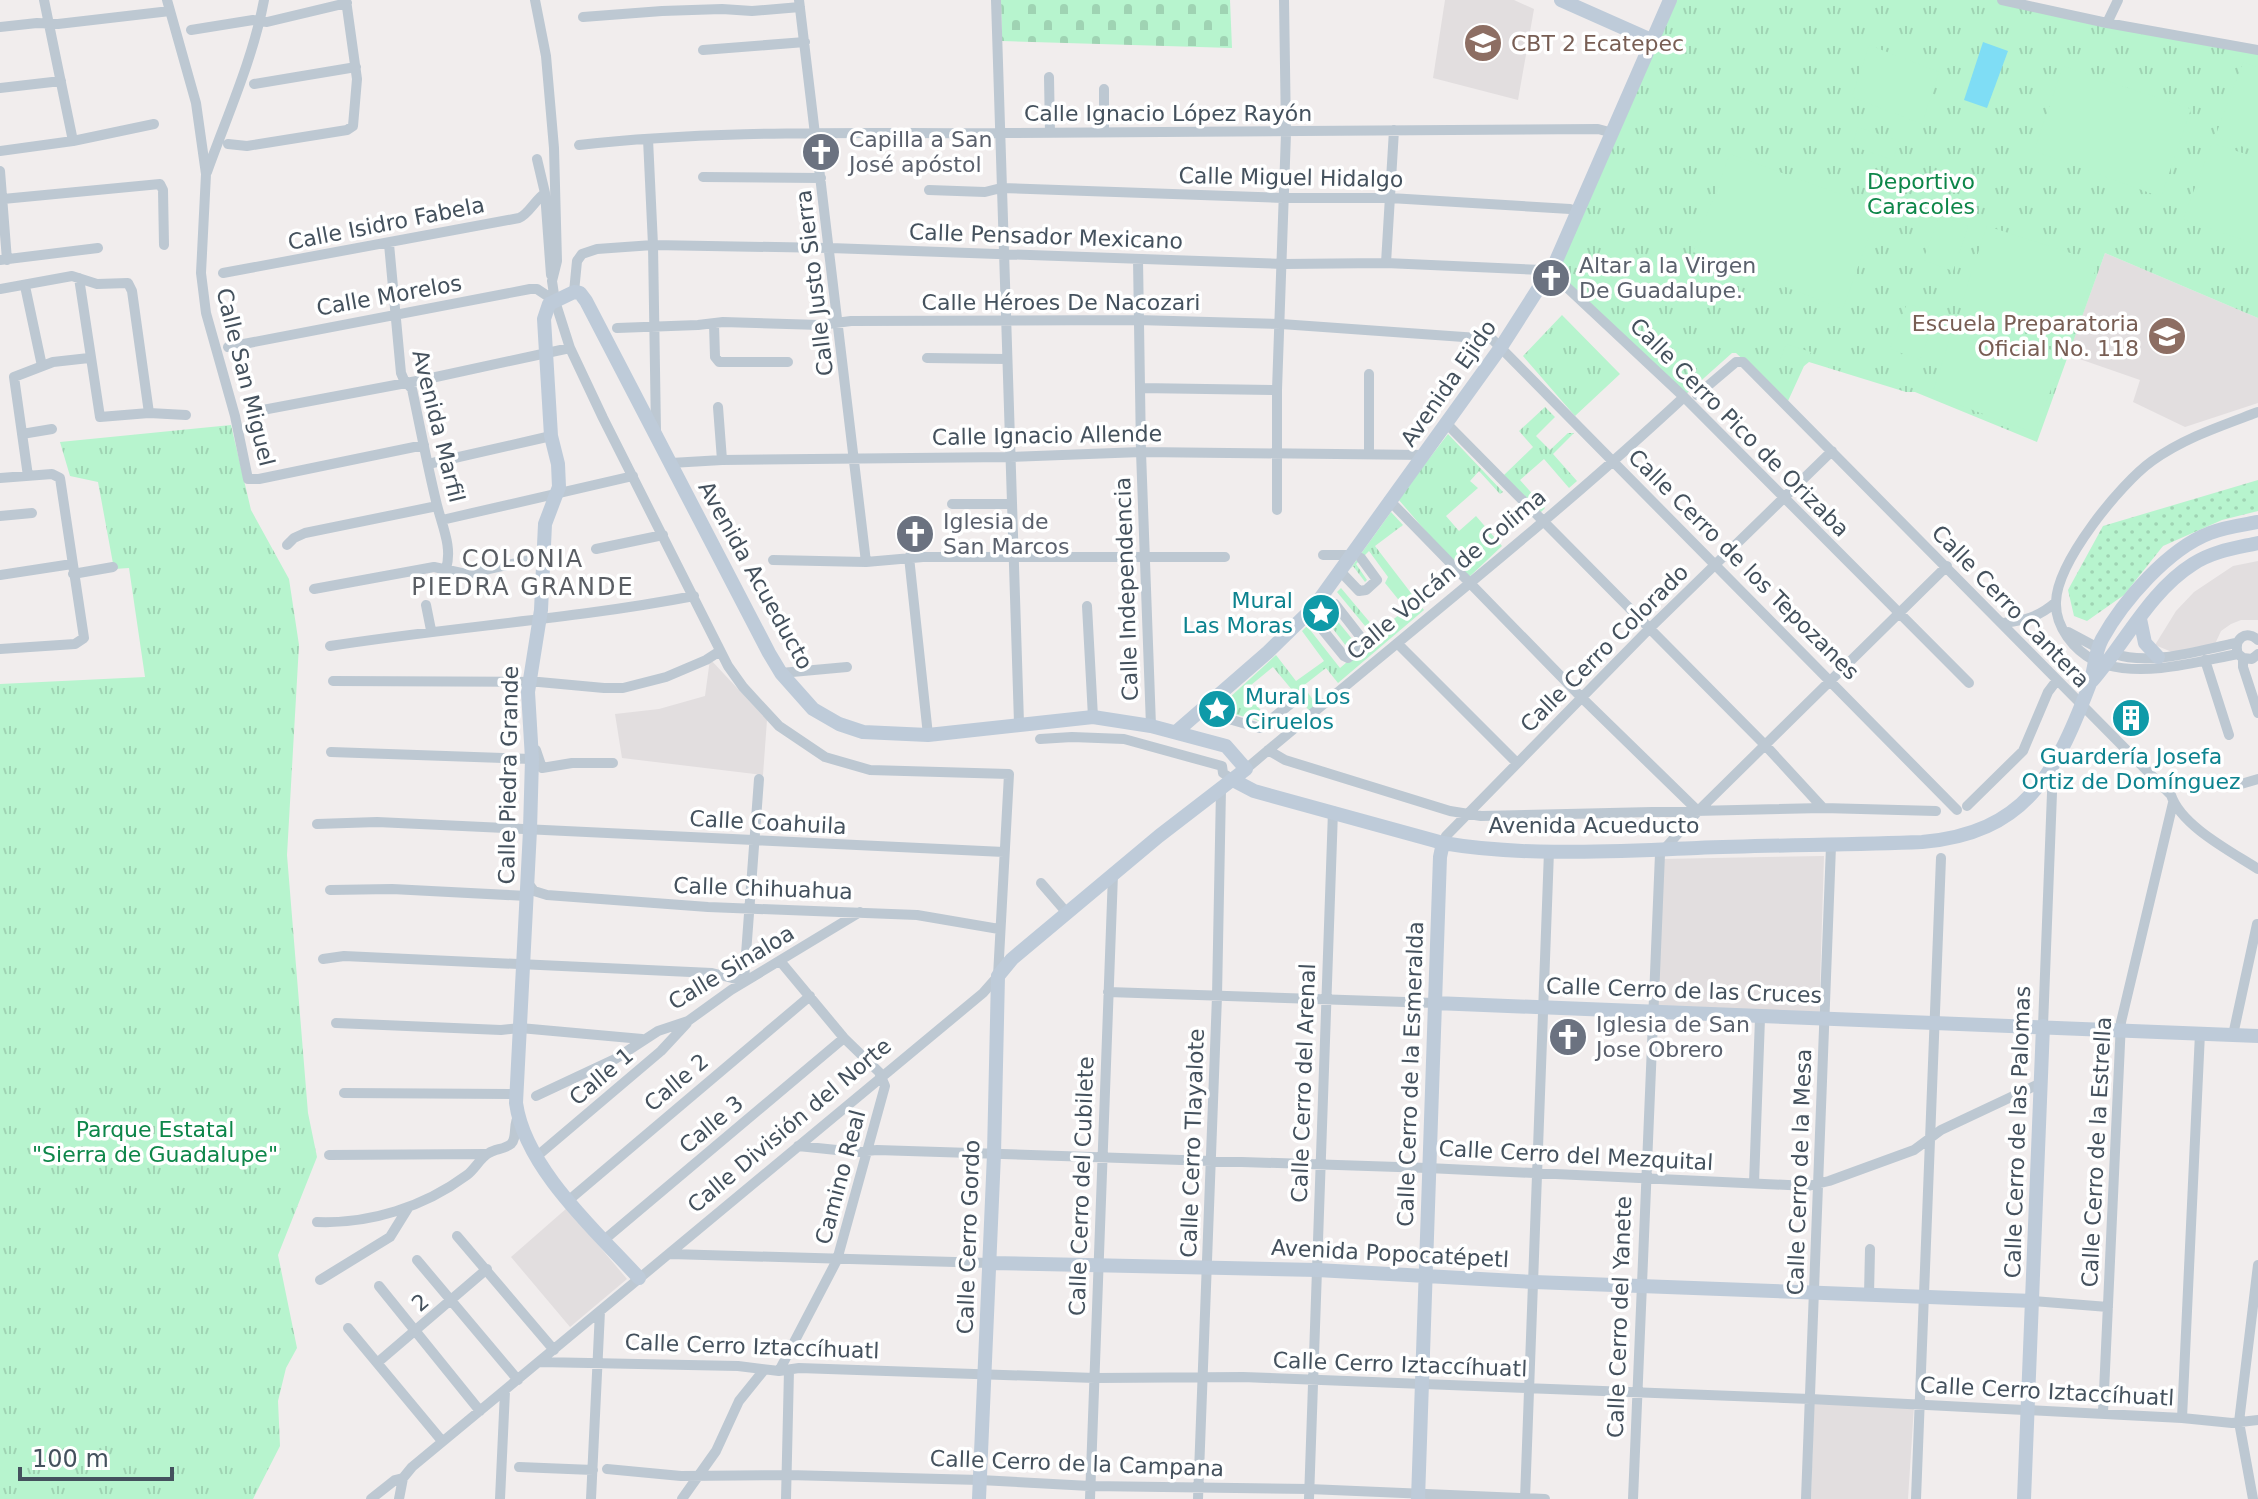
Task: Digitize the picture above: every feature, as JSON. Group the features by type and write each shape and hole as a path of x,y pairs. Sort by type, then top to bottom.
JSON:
{"street":[{"path":"44,0 73,141"},
{"path":"206,174 260,21 264,0"},
{"path":"535,0 546,56 554,148 557,261 552,281"},
{"path":"996,0 1019,723"},
{"path":"1277,510 1277,390 1286,133 1284,0"},
{"path":"1561,0 1651,40"},
{"name":"Avenida Ejido","path":"1176,732 1309,613 1340,571 1356,557 1389,500 1501,347 1550,273 1670,0"},
{"path":"2002,0 2107,23 2258,50"},
{"path":"2107,23 2117,0"},
{"path":"191,30 277,20 346,1 356,67 353,126 347,130 260,144 228,144"},
{"path":"583,17 661,5 752,11 799,4"},
{"name":"Calle Justo Sierra","path":"799,4 866,562"},
{"path":"0,27 48,24 168,5"},
{"name":"Calle San Miguel","path":"168,5 196,103 206,174 202,285 247,477 251,480 424,445"},
{"path":"703,50 805,42"},
{"path":"254,84 356,67"},
{"path":"1049,77 1050,133"},
{"path":"0,88 61,81"},
{"path":"1104,89 1104,132"},
{"path":"0,151 73,141 154,124"},
{"name":"Calle Ignacio López Rayón","path":"579,145 648,139 816,133 1286,133 1598,129 1613,133"},
{"path":"1386,263 1394,130"},
{"path":"648,139 656,433"},
{"path":"537,159 545,193 555,301 570,348 720,651 743,687 779,726 825,757 870,770 1009,774 998,976"},
{"path":"0,171 4,260 98,248"},
{"path":"703,177 821,178"},
{"path":"3,199 161,185 164,245"},
{"name":"Calle Miguel Hidalgo","path":"929,190 985,192 1001,188 1283,198 1390,198 1570,209 1578,213"},
{"name":"Calle Isidro Fabela","path":"223,273 524,217 535,200 545,193"},
{"name":"Avenida Marfil","path":"389,244 401,373 412,389 442,520 448,554 446,569"},
{"name":"Calle Pensador Mexicano","path":"574,292 577,261 582,254 597,249 653,245 1283,264 1386,263 1536,269 1550,273"},
{"name":"Calle Independencia","path":"1138,259 1137,320 1151,726"},
{"name":"Calle Cerro Pico de Orizaba","path":"1550,273 1684,397 1969,683"},
{"path":"0,289 65,277 97,284 125,282 130,285 149,413"},
{"path":"79,278 100,417 149,413 186,415"},
{"path":"25,286 42,366"},
{"name":"Calle Morelos","path":"228,347 530,289 541,291 555,301"},
{"path":"555,301 574,292"},
{"name":"Avenida Acueducto","path":"574,292 580,293 586,301 781,673 813,709 839,724 863,732 928,735 1093,717 1151,726 1226,746 1246,769"},
{"name":"Calle Piedra Grande","path":"555,301 549,304 544,319 544,355 551,436 559,470 557,494 547,513 541,619 528,692 532,759 517,1094 519,1115 536,1157 569,1200 639,1278"},
{"name":"Calle Héroes De Nacozari","path":"617,328 723,322 820,325 1137,320 1281,324 1483,337 1492,339 1501,347"},
{"path":"714,324 715,357 719,362 788,362"},
{"name":"Calle Cerro de los Tepozanes","path":"1501,347 1613,463 1962,808 2023,751 2048,692 2057,680"},
{"path":"252,412 570,348"},
{"path":"28,476 14,377 42,366 89,358"},
{"path":"927,358 1006,359"},
{"name":"Calle Cerro Cantera","path":"1697,395 1740,361 1947,566 2171,795 2173,803 2203,832 2258,869"},
{"path":"1369,374 1369,453"},
{"path":"1140,388 1277,390"},
{"name":"Calle Volcán de Colima","path":"1227,784 1544,522 1684,397"},
{"path":"718,407 722,460"},
{"path":"2239,652 2140,670 2104,657 2074,637 2063,628 2056,602 2064,572 2085,537 2105,507 2137,472 2187,439 2258,412"},
{"path":"1447,424 1766,746 1823,808"},
{"path":"22,434 52,429"},
{"path":"428,464 551,436"},
{"name":"Calle Cerro Colorado","path":"1443,843 1581,697 1832,451"},
{"name":"Calle Ignacio Allende","path":"671,463 1141,452 1424,455"},
{"path":"0,478 57,475 61,483 83,634 82,641 75,644 0,649"},
{"path":"442,520 633,476"},
{"path":"1389,500 1581,697 1698,811"},
{"path":"952,504 1011,504"},
{"path":"287,545 305,533 437,506"},
{"path":"0,516 32,513"},
{"path":"2104,657 2125,607 2167,560 2209,533 2258,522"},
{"path":"596,549 663,535"},
{"path":"2104,657 2168,584 2193,564 2221,551 2258,543"},
{"path":"1323,555 1356,557 1377,580 1366,590 1359,591 1340,571"},
{"path":"314,589 434,567 466,574 544,557"},
{"path":"773,560 866,562 909,557 1225,557"},
{"path":"909,557 928,735"},
{"path":"1662,849 1947,566"},
{"path":"0,575 113,567"},
{"path":"330,646 431,630 629,609 694,596"},
{"path":"2002,623 2036,616 2056,602"},
{"path":"1309,613 1348,658 1361,647 1363,640 1335,604"},
{"path":"426,605 431,630"},
{"path":"1087,606 1093,717"},
{"path":"2140,619 2145,643 2158,657"},
{"path":"2258,640 2248,635 2241,637 2239,652 2258,713"},
{"path":"1398,644 1517,763"},
{"path":"333,681 530,682 623,688 666,677 720,651"},
{"path":"2104,657 2138,659 2239,652 2252,659 2258,654"},
{"name":"Avenida Acueducto","path":"1040,739 1092,737 1138,742 1222,766 1227,784 1443,843 1549,851 1831,846 1940,840 1977,832 2015,810 2031,796 2067,742 2080,705 2104,657"},
{"path":"2205,660 2229,735"},
{"path":"781,673 847,667"},
{"path":"1201,711 1260,728 1294,701"},
{"path":"530,743 542,768 572,763 613,763"},
{"name":"Avenida Acueducto","path":"1268,750 1285,760 1467,815 1823,808 1936,811"},
{"path":"331,752 532,759"},
{"name":"Calle Cerro de las Palomas","path":"2024,1499 2053,767"},
{"path":"323,959 344,956 712,973 744,981 759,779"},
{"path":"2241,784 2258,779"},
{"name":"Calle División del Norte","path":"371,1499 395,1480 403,1478 442,1441 983,993 1012,959 1227,784"},
{"name":"Calle Cerro Tlayalote","path":"1198,1499 1227,784"},
{"name":"Calle Cerro de la Estrella","path":"2103,1413 2120,1029 2173,803"},
{"name":"Calle Cerro del Arenal","path":"1309,1494 1333,811"},
{"name":"Calle Coahuila","path":"317,824 377,822 1004,852"},
{"name":"Calle Cerro de la Esmeralda","path":"1418,1497 1428,1168 1443,843"},
{"name":"Calle Cerro de la Mesa","path":"1806,1499 1831,846"},
{"name":"Calle Cerro del Yanete","path":"1633,1499 1657,865 1662,849"},
{"path":"1525,1499 1549,851"},
{"path":"1916,1499 1941,858"},
{"name":"Calle Cerro del Cubilete","path":"1090,1499 1113,874"},
{"path":"1041,883 1067,913"},
{"name":"Calle Chihuahua","path":"330,890 527,890 547,895 708,907 860,911 934,917 999,929"},
{"name":"Calle Sinaloa","path":"536,1096 615,1059 658,1031 688,1021 744,981 860,911"},
{"path":"2233,1035 2257,924"},
{"path":"780,961 844,1038 882,1076"},
{"name":"Calle Cerro Gordo","path":"979,1499 994,1154 998,976"},
{"name":"Calle Cerro de las Cruces","path":"1108,992 2258,1036"},
{"name":"Calle 2","path":"569,1200 810,996"},
{"path":"1754,1183 1760,1018"},
{"name":"Calle 1","path":"536,1157 661,1051 688,1021"},
{"path":"336,1023 501,1030 520,1028 642,1039"},
{"path":"2182,1418 2200,1033"},
{"name":"Calle 3","path":"604,1240 844,1038"},
{"name":"Camino Real","path":"784,1370 837,1260 884,1091 882,1076"},
{"name":"Calle Cerro del Mezquital","path":"798,1146 856,1152 1320,1164 1818,1185 1914,1150 1941,1130 2041,1083"},
{"path":"344,1093 517,1094"},
{"path":"329,1155 486,1154 514,1141 514,1126 519,1115"},
{"path":"317,1222 343,1223 408,1208 469,1174 486,1154"},
{"path":"320,1280 390,1237 408,1208"},
{"path":"457,1236 554,1350"},
{"path":"1869,1295 1870,1249"},
{"name":"Avenida Popocatépetl","path":"670,1254 1317,1270 1534,1282 2033,1301 2108,1307"},
{"path":"417,1260 518,1380"},
{"path":"2253,1499 2239,1422 2258,1265"},
{"name":"2","path":"377,1363 487,1269"},
{"path":"379,1286 480,1411"},
{"path":"591,1499 600,1311"},
{"path":"348,1328 442,1441"},
{"name":"Calle Cerro Iztaccíhuatl","path":"539,1362 738,1366 764,1370 1313,1381 1810,1399 2239,1422 2258,1420"},
{"path":"682,1499 716,1451 739,1401 764,1370"},
{"path":"784,1370 786,1499"},
{"path":"500,1499 505,1391"},
{"path":"519,1467 593,1470"},
{"name":"Calle Cerro de la Campana","path":"607,1469 699,1476 980,1480 1309,1494 1545,1499"},
{"path":"399,1499 403,1478"}],"shaded area":[{"name":"CBT 2 Ecatepec","path":"1445,0 1514,0 1534,9 1518,100 1433,78"},
{"name":"Escuela Preparatoria Oficial No. 118","path":"2105,253 2258,318 2258,403 2185,427 2133,402 2140,380 2068,355"},
{"path":"2258,561 2258,620 2241,620 2231,624 2221,631 2215,644 2172,652 2155,645 2176,611 2194,592 2233,566"},
{"path":"710,659 767,720 763,775 622,758 615,714 659,709 705,696"},
{"path":"1824,856 1819,1019 1656,1012 1661,859"},
{"path":"567,1208 627,1279 570,1327 511,1257"},
{"path":"1814,1403 1914,1406 1908,1499 1811,1499"}],"green space":[{"path":"1001,0 1230,0 1232,48 1002,41"},
{"name":"Deportivo Caracoles","path":"1675,0 2011,0 2258,47 2258,318 2105,253 2037,442 1915,392 1906,392 1809,362 1804,366 1788,401 1736,353 1732,353 1685,395 1550,268"},
{"path":"1869,45 1939,72 1922,124 1852,97"},
{"path":"2243,62 2258,67 2258,152 2215,137"},
{"path":"2063,66 2191,109 2161,197 2034,151"},
{"path":"1858,127 1899,141 1893,160 1852,146"},
{"path":"2212,143 2258,158 2258,245 2183,219"},
{"path":"1730,154 1879,208 1843,309 1693,252"},
{"path":"1940,215 1968,226 1953,271 1923,260"},
{"path":"1987,226 2098,262 2071,341 1962,302"},
{"path":"1907,303 1937,314 1920,360 1890,349"},
{"path":"1562,315 1620,374 1575,416 1523,356"},
{"path":"1956,319 2064,354 2035,433 1932,395"},
{"path":"1786,344 1811,352 1804,366 1780,360"},
{"path":"1545,407 1555,417 1536,436 1550,450 1568,433 1574,433 1553,454 1577,481 1569,488 1544,459 1520,480 1545,508 1539,514 1504,475 1533,447 1519,431"},
{"name":"Parque Estatal \"Sierra de Guadalupe\"","path":"231,425 251,510 289,579 299,645 287,855 308,1113 317,1157 278,1255 297,1348 286,1368 278,1401 280,1446 253,1499 0,1499 0,684 145,677 129,568 114,569 98,482 70,476 60,442"},
{"path":"1448,434 1503,492 1500,494 1479,471 1470,481 1478,488 1446,516 1459,531 1476,516 1502,546 1467,579 1398,499"},
{"path":"2258,480 2258,511 2222,520 2163,546 2124,595 2087,621 2074,616 2068,590 2103,526"},
{"path":"1391,512 1403,525 1375,546 1424,610 1338,683 1326,668 1303,686 1319,708 1312,714 1273,667 1245,690 1266,717 1259,721 1217,709 1276,655 1296,681 1324,661 1302,631 1307,626 1340,668 1375,638 1337,592 1341,588 1378,632 1406,609 1385,583 1388,577 1369,551 1356,564 1367,580 1365,582 1353,566 1350,569"},
{"path":"1326,607 1353,640 1346,646 1321,613"}],"water":[{"path":"1983,42 2008,51 1987,108 1964,100"}],"place":[{"name":"CBT 2 Ecatepec","path":"1483,43"},
{"name":"Capilla a San José apóstol","path":"821,152"},
{"name":"Altar a la Virgen De Guadalupe.","path":"1551,278"},
{"name":"Escuela Preparatoria Oficial No. 118","path":"2167,336"},
{"name":"Iglesia de San Marcos","path":"915,534"},
{"name":"Mural Las Moras","path":"1321,613"},
{"name":"Mural Los Ciruelos","path":"1217,709"},
{"name":"Guardería Josefa Ortiz de Domínguez","path":"2131,718"},
{"name":"Iglesia de San Jose Obrero","path":"1568,1037"}],"district":[{"name":"COLONIA PIEDRA GRANDE","path":"523,573"}]}
